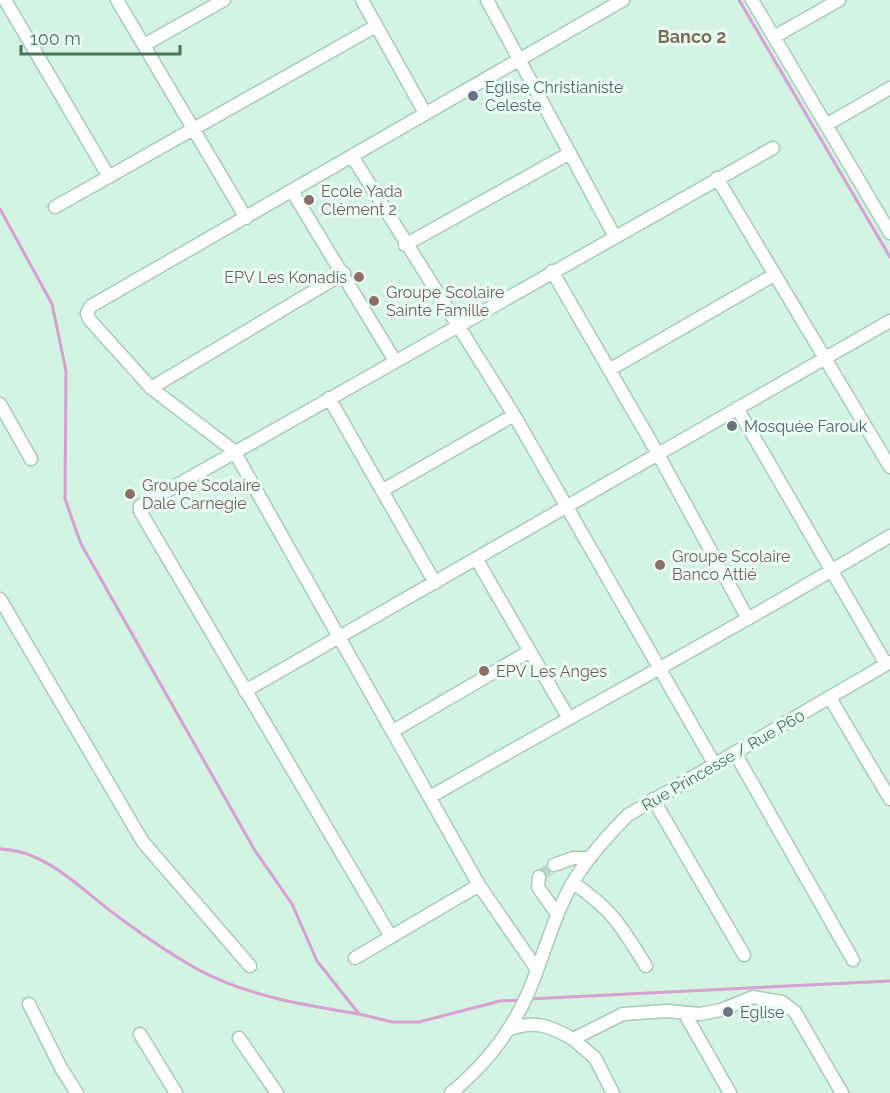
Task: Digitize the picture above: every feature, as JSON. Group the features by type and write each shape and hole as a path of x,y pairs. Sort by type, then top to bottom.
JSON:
{"street":[{"path":"5,0 109,177"},
{"path":"117,0 246,218"},
{"path":"144,45 224,0"},
{"path":"362,0 425,113"},
{"path":"487,0 614,235"},
{"path":"536,968 479,885 234,451 151,388 89,319 87,313 91,306 623,0"},
{"path":"752,0 890,233"},
{"path":"774,37 839,0"},
{"path":"55,207 376,26"},
{"path":"826,125 890,88"},
{"path":"391,937 140,511 144,503 234,451 614,235 773,148"},
{"path":"405,245 570,153"},
{"path":"352,156 405,245 514,415 661,667 715,765"},
{"path":"717,178 826,357 890,468"},
{"path":"292,191 344,273 395,361"},
{"path":"552,271 658,454 748,619"},
{"path":"151,388 344,273"},
{"path":"609,370 774,275"},
{"path":"245,691 477,560 890,321"},
{"path":"329,398 435,583"},
{"path":"0,405 31,459"},
{"path":"737,408 888,663"},
{"path":"383,490 514,415"},
{"path":"430,797 568,717 748,619 890,536"},
{"path":"477,560 568,717"},
{"path":"0,599 143,842 250,966"},
{"path":"393,730 530,651"},
{"name":"Rue Princesse / Rue P60","path":"451,1093 472,1074 510,1029 522,1007 558,914 573,883 590,858 628,815 888,663"},
{"path":"830,698 890,799"},
{"path":"735,753 853,960"},
{"path":"653,799 744,955"},
{"path":"554,865 573,858 590,858"},
{"path":"539,877 538,887 558,914"},
{"path":"573,883 599,901 614,915 646,966"},
{"path":"355,958 479,885"},
{"path":"573,1039 623,1014 667,1011 685,1014 715,1011 753,997 782,1002 795,1012 842,1093"},
{"path":"29,1004 61,1068 77,1093"},
{"path":"685,1014 730,1093"},
{"path":"510,1029 526,1023 543,1024 573,1039 595,1058 613,1093"},
{"path":"140,1034 176,1093"},
{"path":"238,1038 277,1093"}],"shaded area":[{"path":"0,0 890,0 890,1093 0,1093"}],"waterway":[{"path":"739,0 890,257"},
{"path":"0,209 52,304 66,371 65,499 81,544 254,849 292,904 317,961 359,1014 392,1022 419,1022 500,1001 522,1000"},
{"path":"0,849 18,851 51,865 151,940 188,964 216,978 255,993 359,1014"},
{"path":"528,999 890,981"}],"tunnel":[{"path":"539,877 554,865"}],"place":[{"name":"Eglise Christianiste Celeste","path":"473,96"},
{"name":"Ecole Yada Clément 2","path":"309,200"},
{"name":"EPV Les Konadis","path":"359,277"},
{"name":"Groupe Scolaire Sainte Famille","path":"374,301"},
{"name":"Mosquée Farouk","path":"732,426"},
{"name":"Groupe Scolaire Dale Carnegie","path":"130,494"},
{"name":"Groupe Scolaire Banco Attié","path":"660,565"},
{"name":"EPV Les Anges","path":"484,671"},
{"name":"Eglise","path":"728,1012"}],"district":[{"name":"Banco 2","path":"692,37"}]}
